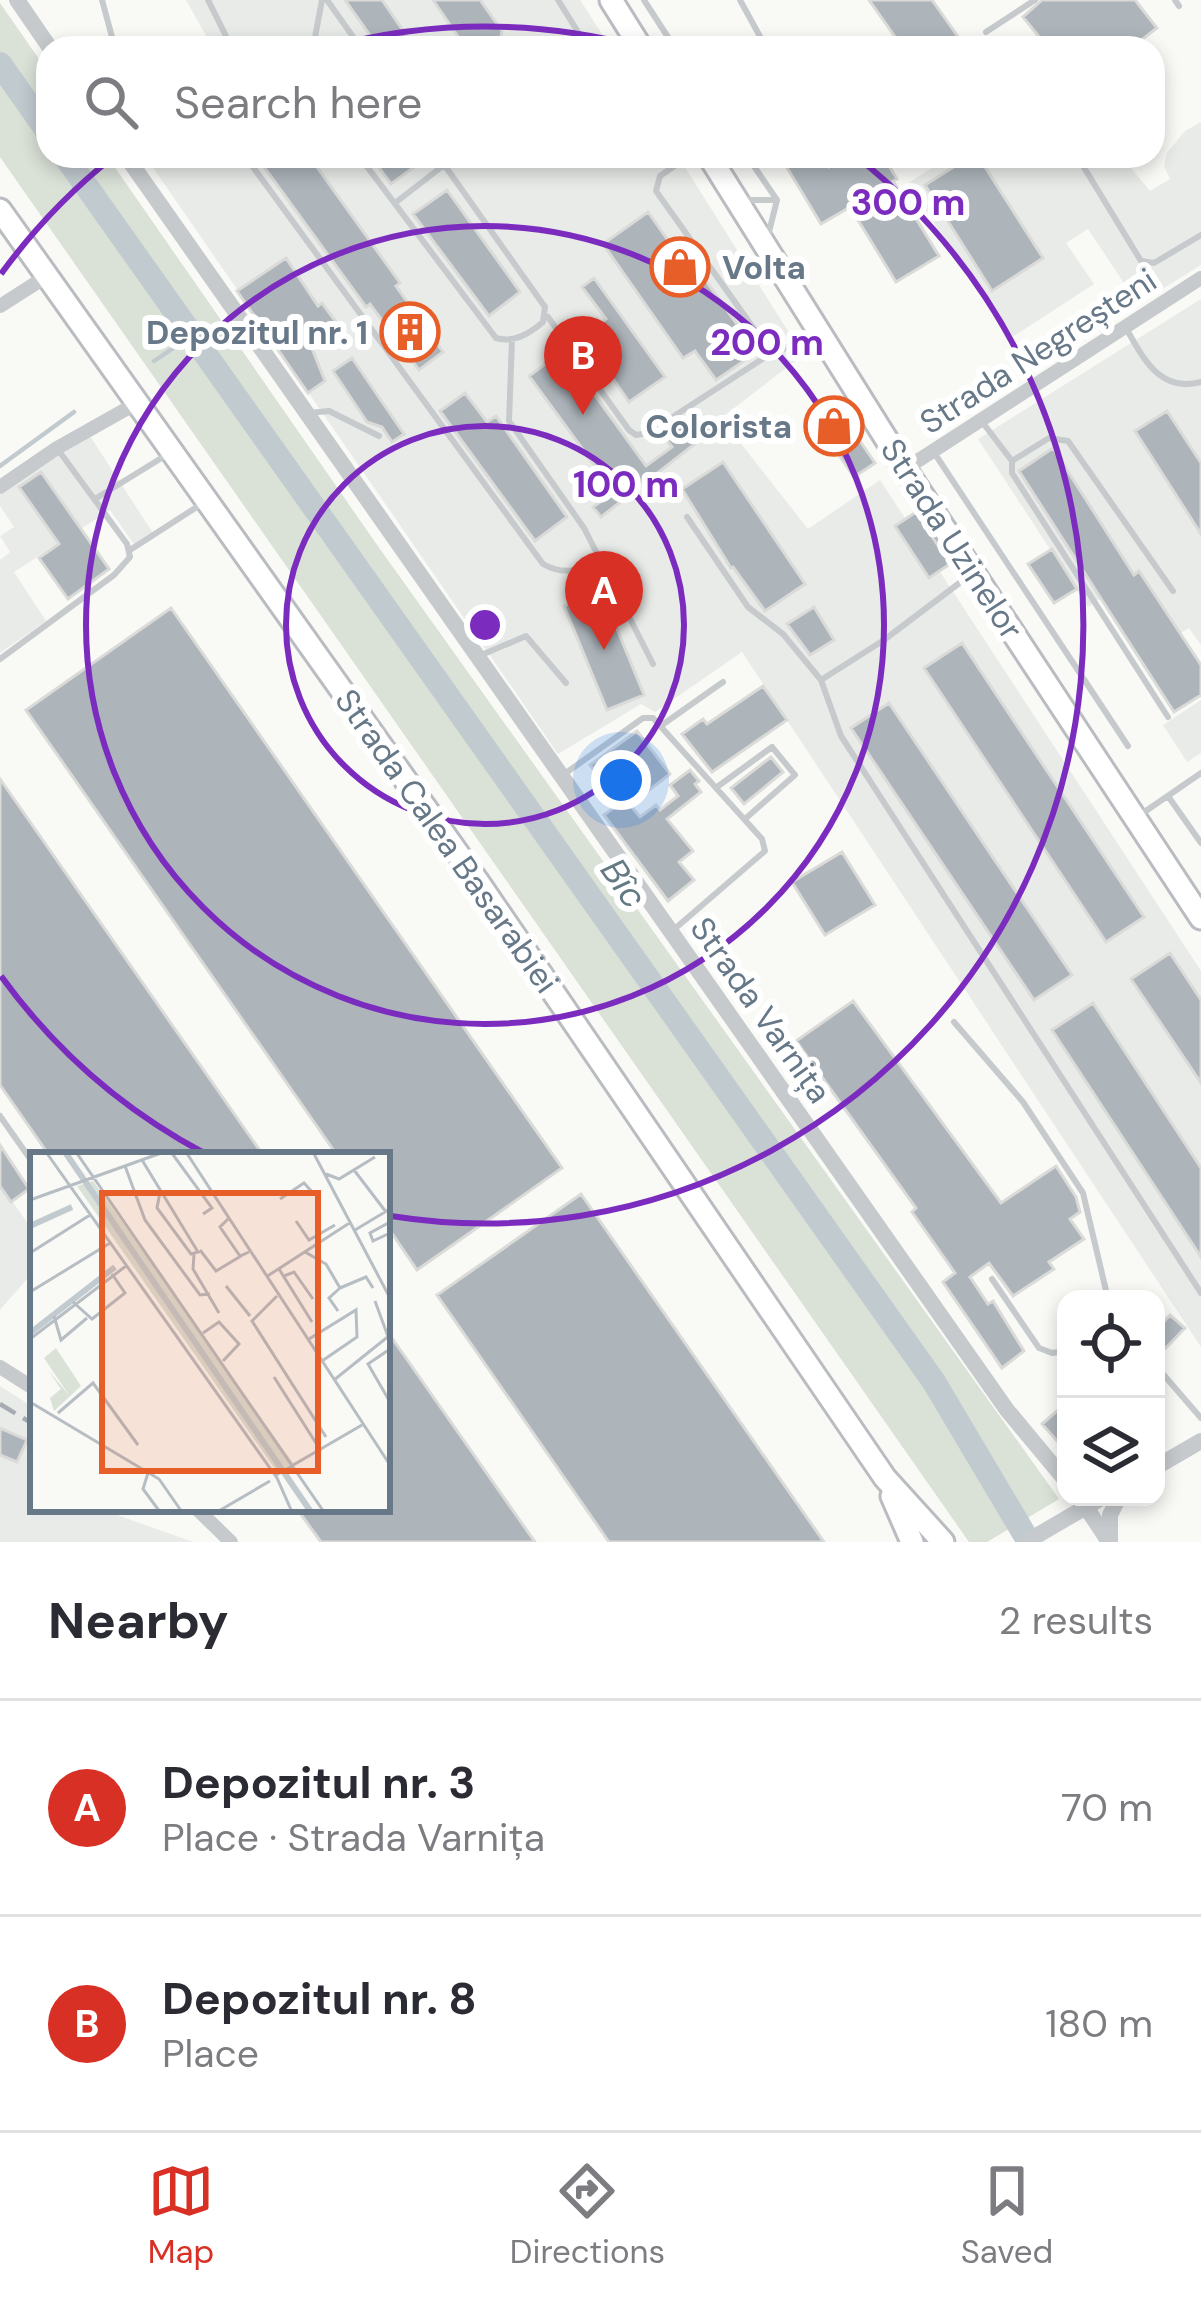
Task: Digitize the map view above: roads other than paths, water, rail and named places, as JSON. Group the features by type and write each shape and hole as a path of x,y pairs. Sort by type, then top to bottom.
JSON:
{"main road":[{"path":"611,0 634,36"},
{"name":"Strada Uzinelor","path":"716,168 905,469 1201,918"},
{"name":"Strada Calea Basarabiei","path":"0,210 594,1050 885,1478 943,1542"},
{"name":"Strada Calea Basarabiei","path":"885,1478 912,1542"}],"street":[{"path":"17,0 42,36"},
{"name":"Strada Varnița","path":"134,168 1007,1410 1057,1461"},
{"path":"0,305 47,276"},
{"name":"Strada Negreșteni","path":"905,469 1201,278"},
{"path":"0,487 136,403"},
{"path":"0,1366 30,1386"},
{"path":"1165,1462 1201,1441"},
{"path":"1026,1542 1082,1506"},
{"path":"1086,1506 1109,1542"},
{"path":"1109,1542 1114,1506"},
{"path":"200,1512 231,1542"}],"lane":[{"path":"102,0 112,36"},
{"path":"208,0 226,36"},
{"path":"316,36 325,0"},
{"path":"325,0 352,36"},
{"path":"558,0 581,36"},
{"path":"644,0 667,36"},
{"path":"740,0 760,36"},
{"path":"986,32 1035,0"},
{"path":"254,168 543,564 556,572 571,573 600,563"},
{"path":"368,168 496,338 512,340 535,329 547,316"},
{"path":"394,203 440,168"},
{"path":"446,168 547,316 636,434 648,433 816,327"},
{"path":"671,168 660,176 656,191 773,352"},
{"path":"755,168 776,200 765,245"},
{"path":"1084,168 1142,261 1154,263 1201,235"},
{"path":"736,200 776,200"},
{"path":"1125,327 1148,367 1167,381 1188,386 1201,382"},
{"path":"512,340 508,421 584,528 652,664"},
{"path":"306,414 329,411 379,436"},
{"path":"981,420 1012,461 1012,473 1168,717"},
{"path":"1012,461 1048,439 1068,441 1173,591"},
{"path":"57,448 130,550"},
{"path":"933,451 1128,746"},
{"path":"95,499 172,452"},
{"path":"0,659 114,575 127,564 130,550 206,501"},
{"path":"688,518 748,607 784,634 821,680 841,736 1201,1293"},
{"path":"821,680 884,640 973,572"},
{"path":"475,657 526,636 566,683"},
{"path":"662,725 723,682"},
{"path":"560,777 643,718 662,725 762,839 764,851 670,933"},
{"path":"717,788 772,747 795,775 745,819"},
{"path":"1136,818 1201,773"},
{"path":"1168,796 1201,843"},
{"path":"954,1022 1023,1102 1083,1193 1106,1290"},
{"path":"0,1116 30,1158"},
{"path":"992,1280 1039,1348 1057,1352"},
{"path":"1165,1376 1201,1418"}],"waterway":[{"name":"Bîc","path":"0,64 36,115"},
{"name":"Bîc","path":"74,168 934,1382 1029,1542"},
{"path":"154,361 193,335"},
{"path":"0,466 74,412"}],"railway":[{"path":"0,1404 30,1422"}],"place":[{"name":"Volta","path":"680,267"},
{"name":"Depozitul nr. 1","path":"410,332"},
{"name":"Depozitul nr. 8","path":"583,415"},
{"name":"Colorista","path":"834,426"},
{"name":"Depozitul nr. 3","path":"604,650"}]}
